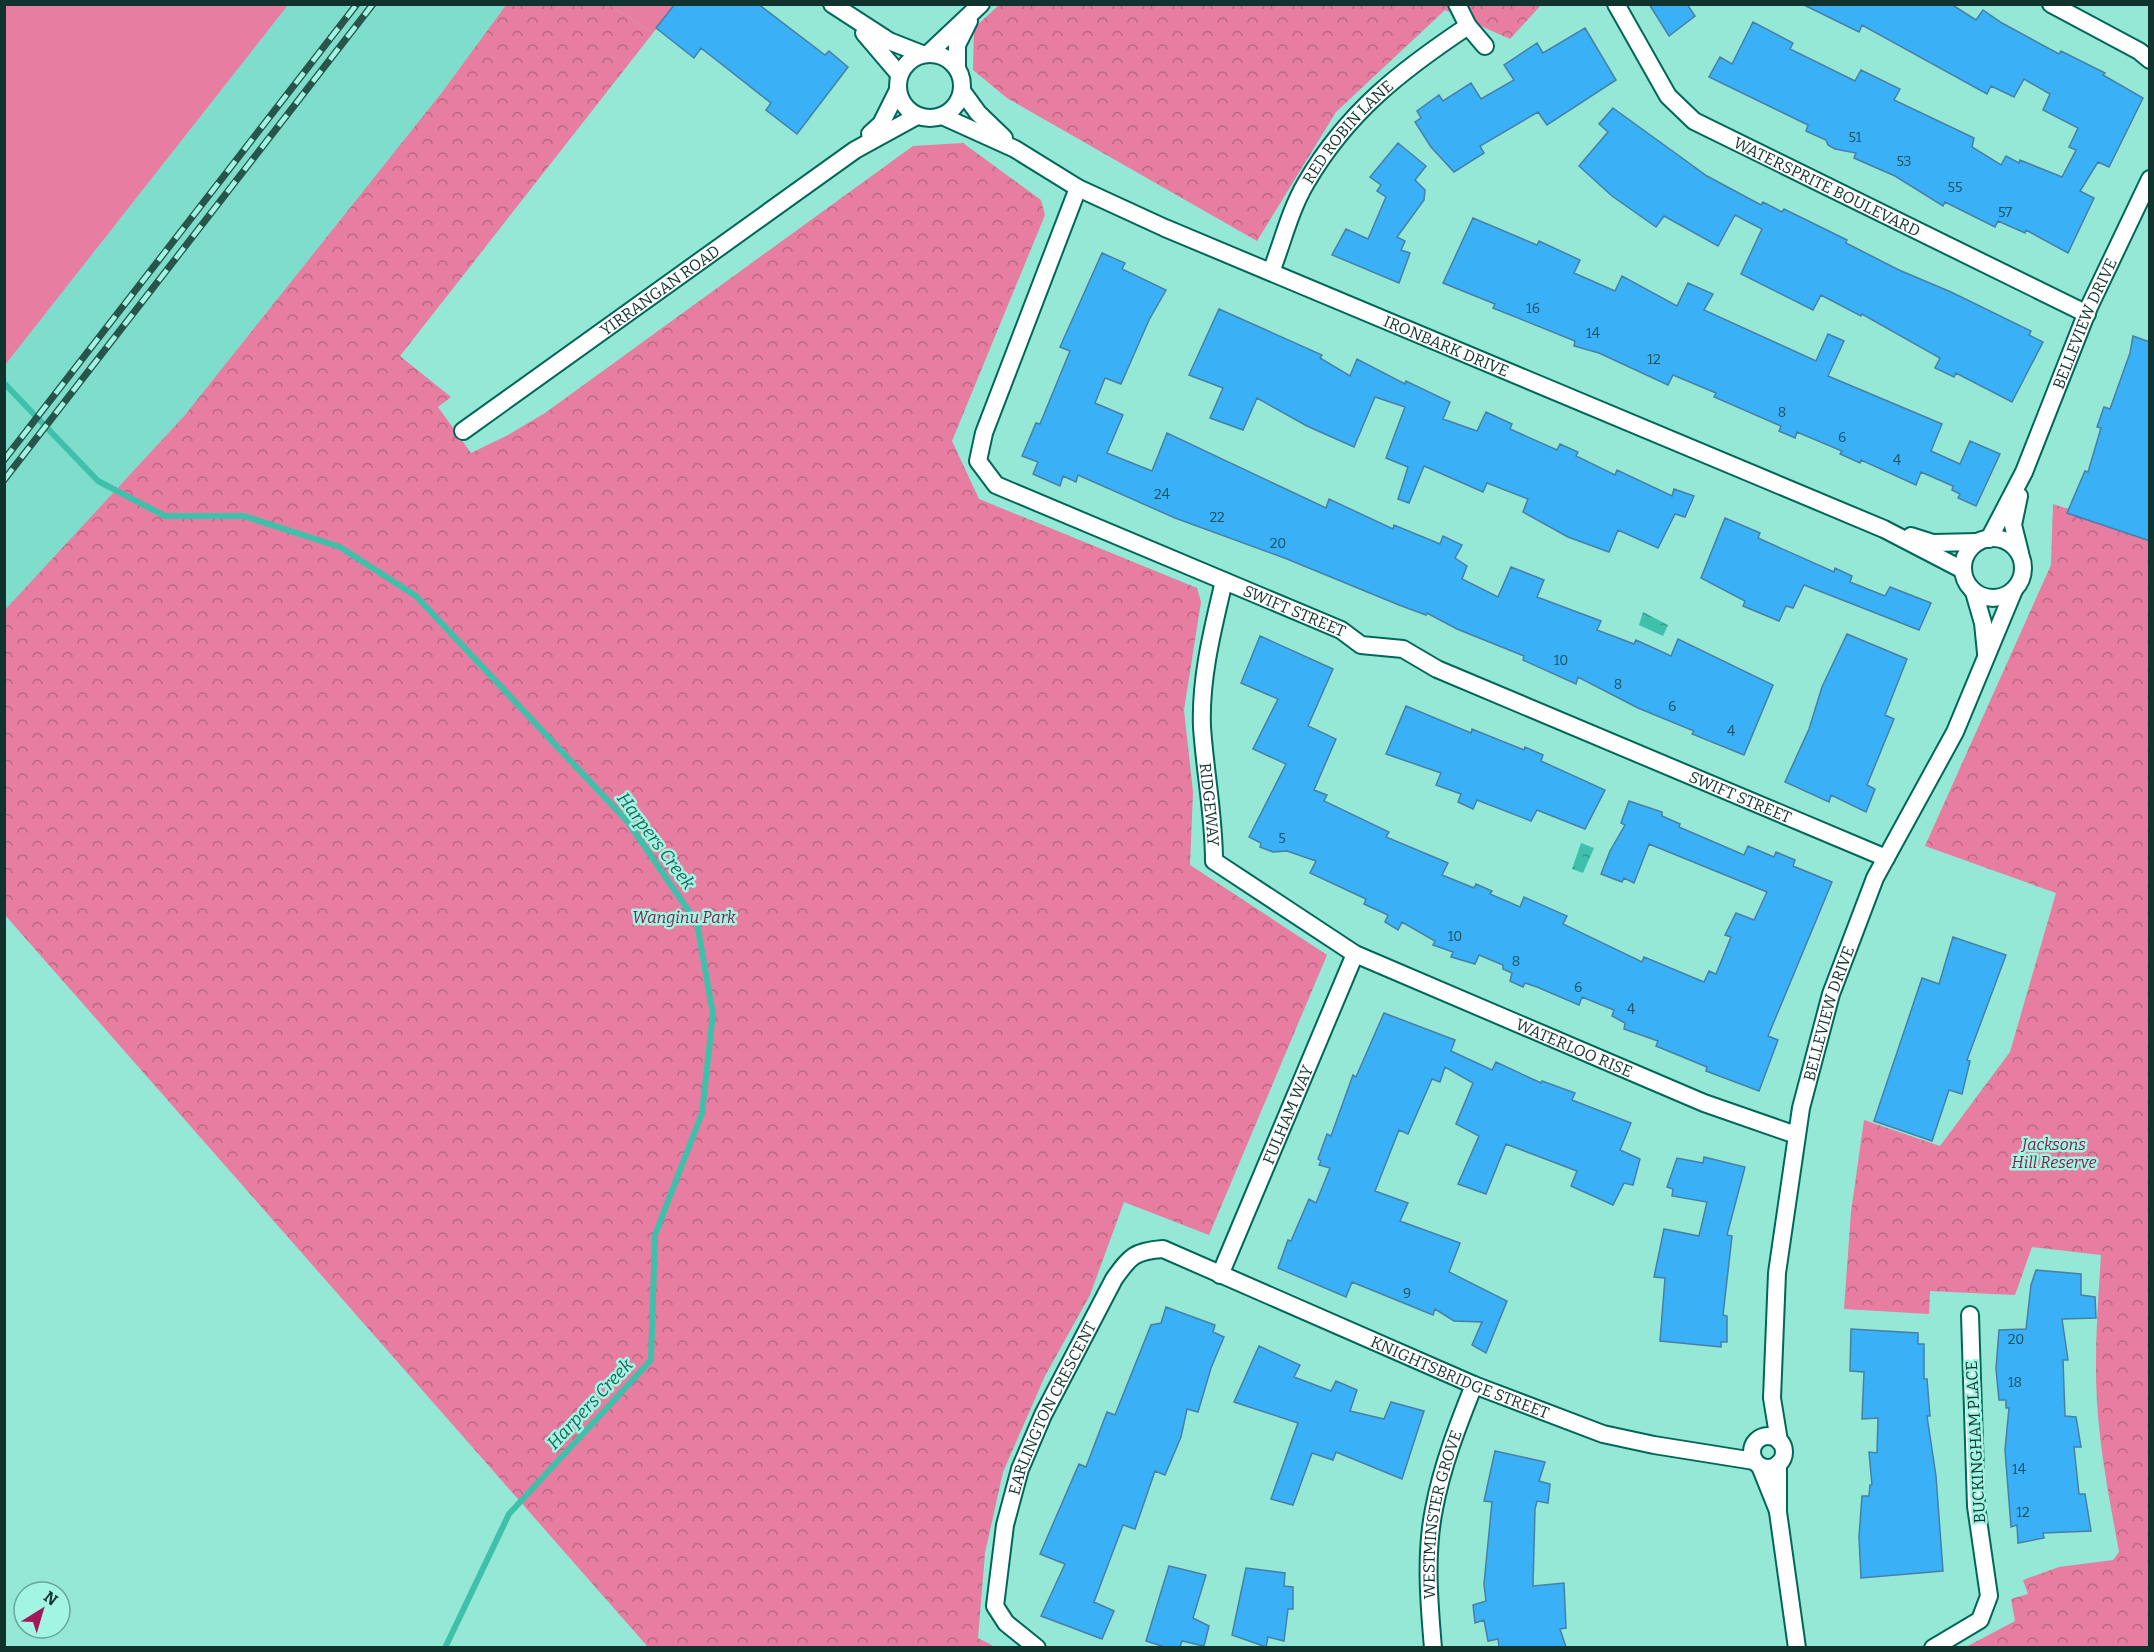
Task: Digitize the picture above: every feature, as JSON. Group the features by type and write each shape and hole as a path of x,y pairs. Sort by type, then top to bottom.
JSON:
{"street":[{"path":"832,4 889,42 925,53 945,56 957,67"},
{"path":"1457,4 1468,26 1485,46"},
{"name":"WATERSPRITE BOULEVARD","path":"1616,4 1668,96 1694,121 2087,314"},
{"path":"2050,4 2139,51 2150,60"},
{"path":"846,15 881,51 898,82 905,107 917,116 927,118 942,116 958,102 962,91 962,80 957,67 957,45 976,10"},
{"path":"898,82 903,66 925,53 976,10"},
{"name":"RED ROBIN LANE","path":"1271,273 1305,184 1336,139 1374,95 1412,63 1468,26"},
{"path":"2097,28 2150,47"},
{"name":"YIRRANGAN ROAD","path":"855,150 881,124 898,82"},
{"name":"IRONBARK DRIVE","path":"962,91 978,113 1016,149"},
{"name":"YIRRANGAN ROAD","path":"463,431 855,150 917,116"},
{"name":"IRONBARK DRIVE","path":"942,116 1016,149 1078,188 1271,273 1884,529 1963,570"},
{"name":"BELLEVIEW DRIVE","path":"1983,541 2024,472 2087,314 2150,179"},
{"name":"SWIFT STREET","path":"1078,188 984,433 978,461 996,485 1341,630 1361,645 1403,649 1437,669 1886,858"},
{"name":"BELLEVIEW DRIVE","path":"2020,555 2013,525 2024,472"},
{"name":"IRONBARK DRIVE","path":"1884,529 1933,543 1983,541"},
{"path":"1983,541 2007,542 2020,555 2023,574 2014,590 1999,598 1982,596 1974,592 1965,578 1963,570 1967,554 1983,541"},
{"name":"RIDGEWAY","path":"1224,581 1203,683 1202,727 1213,807 1214,861 1355,954"},
{"name":"BELLEVIEW DRIVE","path":"1779,1441 1772,1398 1777,1273 1796,1135 1831,994 1875,878 1955,732 2014,590"},
{"name":"BELLEVIEW DRIVE","path":"1974,592 1983,623 1986,660"},
{"name":"WATERLOO RISE","path":"1355,954 1704,1103 1796,1135"},
{"name":"FULHAM WAY","path":"1220,1275 1355,954"},
{"name":"EARLINGTON CRESCENT","path":"1037,1647 1028,1643 1006,1623 995,1606 1005,1525 1020,1469 1043,1415 1114,1279 1127,1260 1140,1251 1163,1249 1220,1275"},
{"name":"KNIGHTSBRIDGE STREET","path":"1220,1275 1474,1385 1603,1434 1757,1463"},
{"name":"BUCKINGHAM PLACE","path":"1933,1647 1980,1620 1989,1596 1976,1506 1970,1315"},
{"name":"WESTMINSTER GROVE","path":"1433,1647 1428,1590 1433,1510 1452,1440 1474,1385"},
{"name":"BELLEVIEW DRIVE","path":"1758,1439 1772,1398"},
{"path":"1778,1512 1751,1449 1758,1439 1776,1437 1784,1451 1778,1464 1778,1512 1797,1647"},
{"name":"KNIGHTSBRIDGE STREET","path":"1709,1453 1758,1439"},
{"path":"1757,1463 1768,1468 1778,1464"}],"shaded area":[{"path":"288,5 506,5 443,91 185,415 5,611 5,365"}],"green space":[{"path":"4,5 288,5 5,365 4,365"},
{"name":"Wanginu Park","path":"506,5 609,5 653,33 400,356 451,397 438,407 471,453 545,413 913,146 963,143 1041,200 1045,215 952,441 979,499 1197,588 1201,602 1184,710 1193,792 1190,865 1327,955 1209,1235 1124,1202 1090,1295 1045,1376 1003,1472 985,1553 978,1638 995,1647 648,1647 5,915 4,611 185,415 443,91"},
{"path":"609,5 675,5 653,33"},
{"path":"999,5 1541,5 1510,39 1445,10 1336,112 1257,241 1007,98 973,70 974,28"},
{"name":"Jacksons Hill Reserve","path":"2053,504 2149,535 2149,1647 1966,1647 2015,1621 2011,1599 2028,1594 2023,1580 2059,1567 2113,1560 2119,1552 2098,1421 2096,1347 2101,1255 2032,1247 2015,1295 1930,1291 1929,1314 1844,1309 1851,1212 1864,1120 1940,1146 2010,1052 2056,893 1925,846 2051,565"}],"water":[{"path":"1643,612 1668,625 1663,636 1639,625"},
{"path":"1581,843 1594,848 1583,873 1572,869"}],"building":[{"path":"675,4 758,4 825,55 829,51 848,67 797,134 766,110 771,103 701,48 694,58 656,28"},
{"path":"1649,4 1687,4 1695,16 1669,36"},
{"path":"1802,4 1951,4 1976,20 1983,10 2059,54 2061,51 2105,73 2103,75 2143,98 2109,167 2098,162 2080,191 2094,198 2068,253 2026,230 2025,233 1998,221 1995,227 1945,202 1943,206 1895,176 1854,158 1856,153 1835,149 1828,145 1826,140 1806,131 1808,125 1709,77 1720,57 1732,64 1753,22 1793,43 1790,49 1855,81 1861,70 1900,89 1894,100 1974,138 1972,147 2001,165 2006,156 2019,163 2020,160 2062,177 2076,150 2069,147 2078,128 2043,110 2050,94 2024,79 2014,97 1991,86 1987,94 1862,25 1859,32"},
{"path":"1585,28 1616,80 1547,125 1538,112 1480,146 1484,153 1454,172 1431,147 1415,122 1421,118 1417,111 1439,95 1443,101 1471,83 1481,99 1514,80 1504,65 1537,43 1543,53"},
{"path":"1613,108 1707,176 1761,205 1763,202 1782,212 1784,209 1847,240 1846,243 1899,270 1951,292 2031,331 2029,335 2043,342 2012,402 1956,373 1954,377 1935,368 1940,358 1862,314 1861,316 1821,295 1813,310 1741,274 1762,229 1735,215 1718,246 1664,216 1656,227 1612,196 1579,166 1608,132 1599,124"},
{"path":"1398,143 1426,166 1415,180 1425,190 1424,200 1397,237 1405,241 1401,250 1410,253 1399,283 1332,255 1346,229 1368,239 1386,197 1377,191 1381,185 1370,177"},
{"path":"1473,218 1537,245 1539,241 1580,260 1574,273 1615,291 1622,276 1677,306 1688,283 1713,294 1704,310 1816,361 1828,334 1844,341 1828,376 1942,424 1931,451 1960,464 1970,441 2000,454 1976,506 1958,498 1960,494 1952,490 1953,486 1921,472 1916,485 1861,460 1860,463 1840,454 1842,451 1797,432 1795,438 1779,431 1781,426 1714,397 1716,393 1673,375 1668,385 1599,353 1574,346 1575,341 1493,308 1495,304 1443,283"},
{"path":"1102,253 1125,263 1122,269 1166,290 1149,320 1121,384 1105,378 1095,403 1123,415 1107,453 1152,471 1167,433 1326,508 1329,499 1393,529 1394,525 1440,544 1443,536 1462,545 1455,558 1467,566 1462,579 1498,597 1511,567 1544,580 1537,597 1601,621 1597,630 1634,644 1636,640 1671,656 1678,639 1773,685 1744,755 1692,734 1694,731 1638,708 1578,677 1576,684 1523,660 1524,656 1457,629 1427,613 1426,615 1399,605 1287,559 1175,518 1078,475 1076,482 1063,476 1060,486 1033,474 1038,462 1022,456 1036,423 1040,424 1070,351 1060,347"},
{"path":"1219,309 1322,355 1320,358 1350,376 1357,359 1405,384 1406,381 1450,402 1443,419 1477,431 1486,412 1512,424 1510,429 1557,450 1560,444 1578,452 1576,456 1615,475 1617,470 1672,496 1674,489 1694,496 1685,517 1675,514 1658,548 1618,530 1609,552 1568,537 1523,512 1528,499 1487,483 1483,492 1424,466 1409,503 1398,499 1408,467 1386,458 1405,407 1375,397 1354,447 1307,426 1257,398 1243,430 1210,418 1223,388 1189,375"},
{"path":"2133,336 2150,342 2150,541 2067,513 2085,471 2088,472 2101,428 2097,427 2104,407 2110,409 2130,353"},
{"path":"1725,518 1760,533 1758,538 1834,572 1835,568 1852,576 1850,582 1885,596 1890,587 1931,603 1919,630 1804,585 1793,608 1786,606 1779,621 1743,606 1745,601 1701,578"},
{"path":"1847,634 1907,659 1885,715 1894,719 1867,785 1875,789 1866,812 1831,795 1829,802 1785,782 1809,729 1822,687"},
{"path":"1260,636 1333,669 1308,726 1336,739 1314,790 1327,795 1324,801 1389,832 1386,837 1448,863 1442,875 1474,888 1476,884 1492,891 1490,894 1520,907 1524,897 1567,916 1563,924 1642,962 1644,957 1704,982 1709,971 1716,974 1731,937 1725,935 1736,913 1754,920 1767,892 1649,844 1634,883 1624,878 1622,882 1601,874 1610,851 1625,825 1621,823 1629,801 1662,812 1662,816 1680,824 1679,827 1744,855 1748,846 1774,857 1776,852 1795,860 1793,866 1832,882 1768,1036 1778,1040 1759,1091 1706,1071 1707,1067 1656,1046 1658,1041 1624,1029 1625,1023 1612,1016 1614,1010 1582,997 1579,1005 1525,983 1523,987 1510,981 1512,973 1503,969 1503,965 1479,955 1475,964 1451,957 1453,952 1433,945 1435,941 1402,922 1398,930 1385,922 1388,915 1364,904 1366,899 1310,873 1316,861 1287,851 1273,852 1260,847 1261,843 1249,837 1286,764 1253,749 1278,699 1241,683"},
{"path":"1406,706 1471,733 1472,729 1524,750 1525,747 1543,755 1541,761 1605,790 1585,829 1537,810 1531,821 1477,800 1473,809 1458,802 1461,794 1436,785 1441,773 1386,754"},
{"path":"1953,937 2006,955 1967,1060 1970,1061 1962,1094 1949,1090 1932,1141 1874,1121 1922,978 1939,984"},
{"path":"1384,1013 1455,1040 1451,1051 1492,1070 1496,1062 1541,1083 1542,1081 1575,1093 1572,1100 1631,1123 1620,1150 1640,1159 1633,1185 1624,1183 1613,1205 1571,1186 1577,1171 1506,1144 1486,1194 1458,1184 1479,1136 1456,1124 1473,1083 1445,1067 1440,1082 1432,1079 1408,1134 1399,1130 1375,1191 1408,1203 1400,1221 1460,1243 1449,1272 1507,1301 1486,1353 1472,1345 1482,1322 1454,1321 1435,1309 1433,1315 1352,1282 1346,1297 1278,1268 1288,1240 1291,1241 1309,1199 1316,1203 1330,1168 1319,1165 1321,1161 1318,1159 1327,1134 1331,1136 1353,1075 1356,1077"},
{"path":"1704,1157 1745,1167 1727,1235 1732,1236 1723,1315 1727,1316 1727,1342 1721,1342 1721,1347 1660,1341 1665,1278 1654,1277 1664,1229 1699,1236 1707,1202 1672,1196 1673,1189 1667,1187 1677,1158 1703,1163"},
{"path":"2036,1270 2081,1274 2081,1295 2095,1297 2096,1318 2062,1319 2068,1360 2063,1360 2065,1416 2076,1417 2081,1447 2074,1447 2079,1494 2085,1494 2091,1531 2043,1533 2044,1538 2018,1543 2017,1525 2011,1527 2005,1450 2009,1408 2006,1408 2006,1400 1999,1400 1996,1369 1999,1330 2026,1329 2031,1285"},
{"path":"1166,1307 1215,1325 1213,1332 1224,1337 1211,1368 1198,1412 1187,1409 1181,1437 1165,1475 1155,1471 1135,1529 1123,1525 1094,1602 1114,1611 1102,1639 1041,1616 1065,1564 1040,1554 1079,1464 1086,1467 1107,1412 1115,1415 1151,1325 1161,1323"},
{"path":"1851,1329 1918,1333 1918,1344 1924,1344 1924,1379 1927,1379 1930,1416 1927,1416 1936,1476 1943,1571 1861,1578 1859,1537 1862,1496 1869,1496 1870,1485 1872,1485 1869,1452 1877,1453 1878,1418 1862,1419 1864,1372 1850,1371"},
{"path":"1259,1346 1300,1365 1294,1377 1331,1391 1336,1381 1357,1390 1350,1411 1384,1419 1391,1402 1424,1411 1402,1479 1336,1452 1333,1460 1312,1453 1293,1505 1271,1499 1298,1423 1234,1402"},
{"path":"1495,1451 1545,1462 1539,1481 1550,1484 1548,1503 1537,1501 1535,1509 1533,1586 1564,1583 1566,1628 1560,1629 1566,1647 1499,1647 1498,1639 1488,1641 1484,1620 1475,1623 1473,1605 1486,1601 1484,1584 1492,1502 1484,1501"},
{"path":"1169,1566 1206,1575 1193,1618 1209,1626 1204,1646 1182,1641 1180,1647 1165,1647 1146,1641"},
{"path":"1246,1568 1285,1573 1284,1586 1293,1587 1293,1609 1288,1609 1284,1641 1268,1637 1266,1647 1232,1635"}],"waterway":[{"name":"Harpers Creek","path":"4,383 98,481 165,516 244,516 340,547 416,596 628,822 697,923 713,1014 702,1113 655,1235 651,1360 509,1514 445,1648"}],"railway":[{"path":"4,460 357,4"},
{"path":"4,480 373,4"}]}
